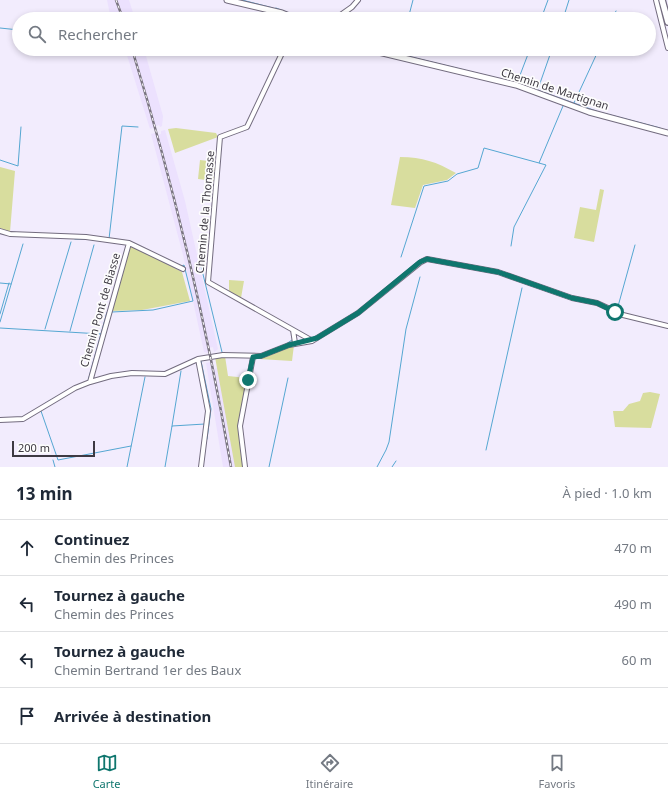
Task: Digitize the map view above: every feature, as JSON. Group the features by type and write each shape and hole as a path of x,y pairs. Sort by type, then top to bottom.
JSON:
{"highway":[{"path":"662,0 668,22"}],"main road":[{"path":"227,0 282,12"},
{"name":"Chemin de Martignan","path":"395,56 516,85 589,112 668,133"}],"street":[{"path":"345,12 358,0"},
{"path":"656,0 668,48"},
{"name":"Chemin de la Thomasse","path":"281,56 247,127 220,137 210,283 294,330"},
{"path":"0,231 10,234 86,238 129,243 183,269"},
{"name":"Chemin Pont de Biasse","path":"90,382 129,243"},
{"path":"0,420 25,418 51,401 90,382 127,373 169,373 198,359 223,355 253,357 261,356 295,343 312,341 358,313 420,262 427,259 498,272 572,298 597,303 623,315 668,326"},
{"path":"294,330 312,341"},
{"path":"294,330 295,343"},
{"path":"245,467 240,426 253,357"},
{"path":"198,359 208,411 201,467"}],"shaded area":[{"path":"107,0 129,0 133,12 110,12"},
{"path":"127,56 146,56 163,116 162,126 160,127 159,125 150,129"},
{"path":"165,130 185,201 218,349 214,352 213,347 208,348 208,353 204,352 183,255 151,134 161,134 161,131"},
{"path":"216,361 238,467 223,467 206,363 210,362 212,369 217,368"}],"green space":[{"path":"176,128 216,133 218,137 175,153 168,129"},
{"path":"400,157 429,161 456,173 447,180 423,185 415,208 391,205"},
{"path":"200,160 217,162 215,181 198,179"},
{"path":"0,167 15,171 10,232 0,228"},
{"path":"600,189 604,190 594,242 574,238 580,207 596,210"},
{"path":"130,245 182,272 190,301 142,310 110,311"},
{"path":"229,280 244,281 241,298 229,291"},
{"path":"294,345 292,361 259,359"},
{"path":"225,356 228,376 247,378 239,425 244,467 235,467 215,357"},
{"path":"650,392 660,394 651,428 615,427 613,411 623,411 629,404 640,401 643,393"}],"waterway":[{"path":"242,0 273,8"},
{"path":"410,12 413,0"},
{"path":"544,12 548,0"},
{"path":"565,12 569,0"},
{"path":"276,8 286,12"},
{"path":"0,28 12,29"},
{"path":"407,56 509,81"},
{"path":"517,83 527,56"},
{"path":"538,89 550,56"},
{"path":"574,103 596,56"},
{"path":"520,84 599,112 660,128"},
{"path":"511,246 514,227 546,165 539,163 563,106"},
{"path":"109,239 122,126 138,127"},
{"path":"0,160 18,166 21,127"},
{"path":"401,257 424,186 448,181 457,174 478,168 484,148 539,163"},
{"path":"75,239 88,239"},
{"path":"45,329 71,242"},
{"path":"0,322 23,244"},
{"path":"70,331 94,245"},
{"path":"617,310 635,245"},
{"path":"197,263 200,262 222,352"},
{"path":"112,312 153,310 193,301 184,265 182,266"},
{"path":"377,467 389,442 406,329 420,277"},
{"path":"0,283 11,284"},
{"path":"0,314 9,283"},
{"path":"486,450 522,288"},
{"path":"0,328 101,334 107,312 109,312"},
{"path":"88,381 101,334"},
{"path":"286,344 292,340"},
{"path":"177,367 195,358 223,353"},
{"path":"201,361 211,409 207,439"},
{"path":"120,373 133,371"},
{"path":"172,426 181,371"},
{"path":"127,467 145,377"},
{"path":"269,467 288,378"},
{"path":"44,404 56,397"},
{"path":"41,411 58,460 131,446"},
{"path":"0,418 14,418"},
{"path":"165,467 172,426 205,424"},
{"path":"53,460 55,467"},
{"path":"392,467 396,461"}],"railway":[{"path":"116,0 120,12"},
{"path":"134,56 162,152 188,256 222,414 231,467"}],"route":[{"path":"248,380 253,357 261,356 295,343 312,341 358,313 420,262 427,259 498,272 572,298 597,303 615,312"}]}
